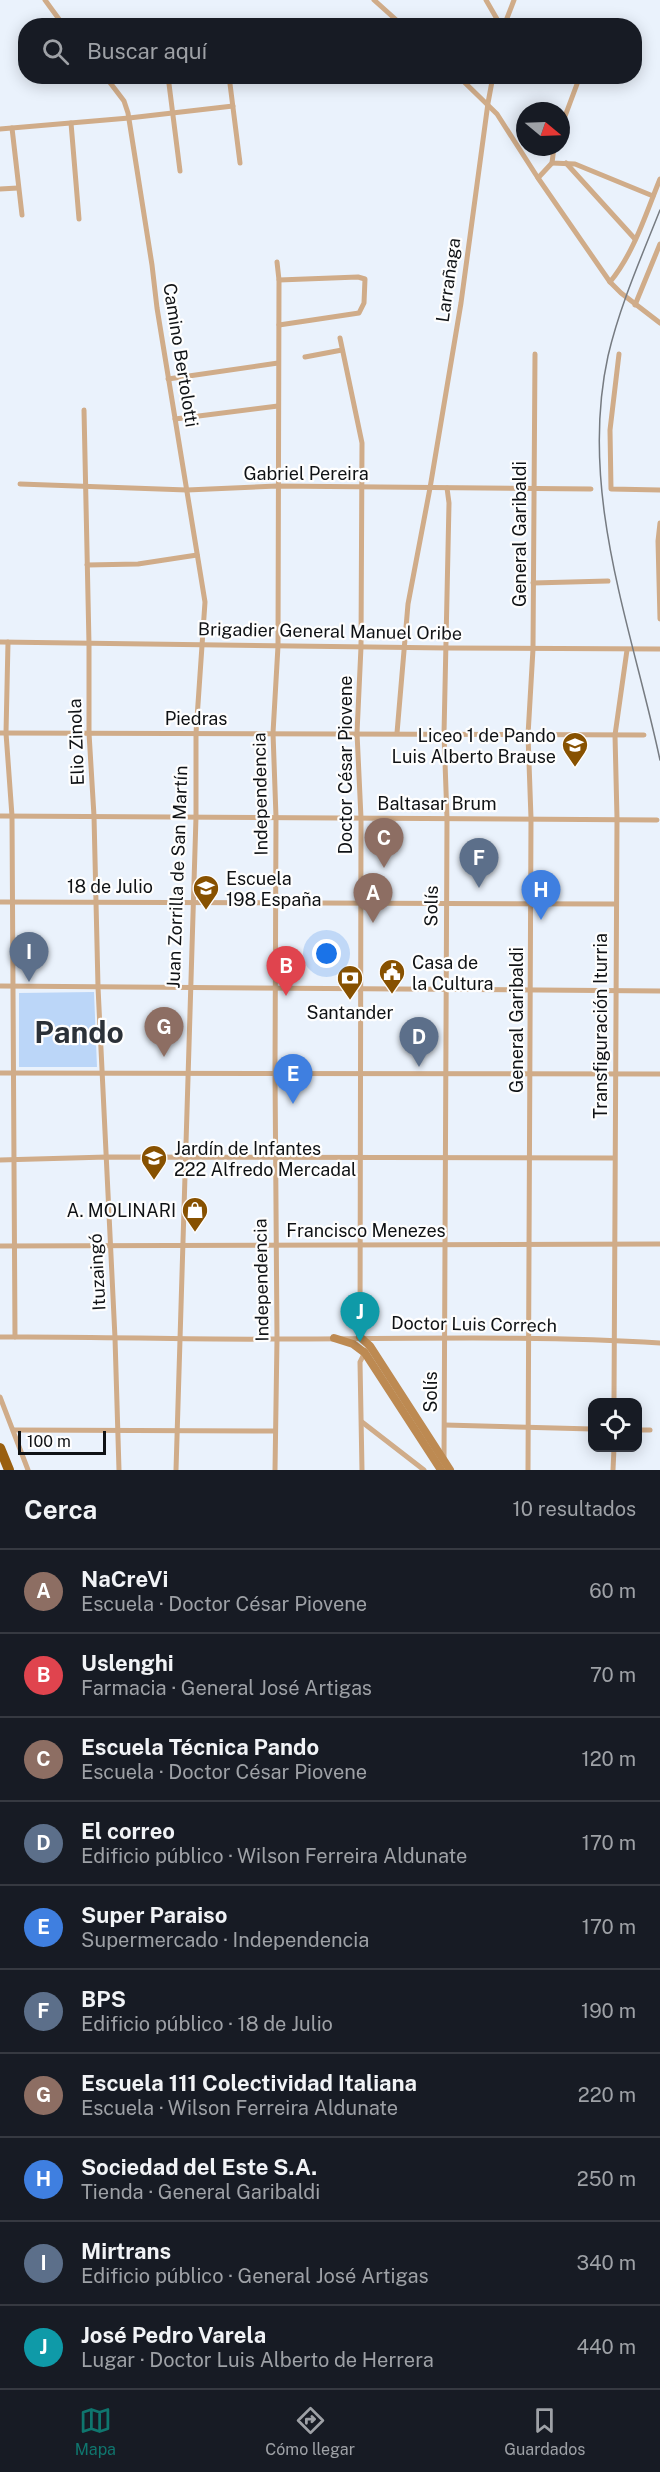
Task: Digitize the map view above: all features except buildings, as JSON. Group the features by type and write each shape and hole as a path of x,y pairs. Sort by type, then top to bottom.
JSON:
{"highway":[{"path":"0,1448 9,1470"}],"street":[{"path":"45,0 58,18"},
{"path":"374,0 394,18"},
{"path":"486,0 497,18"},
{"path":"506,18 514,0"},
{"name":"Camino Bertolotti","path":"111,84 124,101 129,118 168,379 205,602 202,645"},
{"path":"169,84 180,171"},
{"path":"230,84 240,163"},
{"path":"467,84 488,103 610,282 660,324"},
{"name":"Larrañaga","path":"397,733 408,604 461,303 492,84"},
{"path":"570,103 577,84"},
{"path":"0,129 233,106"},
{"path":"71,123 79,219"},
{"path":"12,128 22,215"},
{"path":"538,178 552,163 553,156"},
{"path":"552,163 575,164 653,196"},
{"path":"566,163 635,239"},
{"path":"610,282 618,273 635,239 660,179"},
{"path":"0,189 18,188"},
{"path":"635,305 660,244"},
{"name":"Independencia","path":"275,1470 276,817 273,733 278,646 279,280 277,262"},
{"path":"279,280 358,277 365,279 366,295 359,313 279,325"},
{"name":"Doctor César Piovene","path":"340,338 361,436 361,647 357,733 361,818 360,1337"},
{"path":"305,357 342,350"},
{"name":"General Garibaldi","path":"528,1470 531,818 528,735 533,649 535,354"},
{"path":"619,354 610,430 611,489 660,490"},
{"path":"168,379 278,363"},
{"path":"175,419 278,406"},
{"name":"Elio Zinola","path":"84,410 89,644 88,733 94,816 98,987 103,1073"},
{"name":"Gabriel Pereira","path":"20,484 187,490 277,486 591,489"},
{"name":"Solís","path":"442,1466 445,1425 447,818 444,734 447,648 447,488"},
{"path":"660,524 658,541 660,619"},
{"path":"87,566 138,564 197,555"},
{"path":"533,583 608,581"},
{"name":"Brigadier General Manuel Oribe","path":"0,642 660,649"},
{"path":"8,642 3,733 12,816 15,1337"},
{"name":"Juan Zorrilla de San Martín","path":"176,1470 182,1338 189,987 196,817 196,733 202,645"},
{"name":"Transfiguración Iturria","path":"614,1398 617,818 615,735 627,650"},
{"name":"Piedras","path":"3,733 644,735"},
{"name":"Baltasar Brum","path":"0,816 657,820"},
{"name":"18 de Julio","path":"0,902 96,900 616,904"},
{"path":"0,986 660,991"},
{"path":"0,1073 660,1074"},
{"name":"Ituzaingó","path":"103,1073 119,1470"},
{"path":"0,1160 107,1157 615,1158"},
{"name":"Francisco Menezes","path":"0,1246 660,1244"},
{"name":"Doctor Luis Correch","path":"0,1337 277,1339 360,1337 614,1340 660,1343"},
{"path":"353,1344 360,1337 442,1466 450,1470"},
{"path":"334,1338 367,1349"},
{"path":"362,1470 360,1362 367,1349"},
{"path":"0,1396 28,1470"},
{"path":"362,1422 424,1470"},
{"path":"445,1425 588,1429"},
{"path":"14,1430 275,1431"},
{"path":"642,1430 650,1430"},
{"path":"614,1452 614,1470"}],"shaded area":[{"path":"94,992 97,1067 19,1067 19,993"}],"railway":[{"path":"660,210 638,264 613,337 600,407 600,458 604,509 612,560 660,760"}],"place":[{"name":"Liceo 1 de Pando Luis Alberto Brause","path":"575,768"},
{"name":"Escuela Técnica Pando","path":"384,868"},
{"name":"BPS","path":"479,888"},
{"name":"Escuela 198 España","path":"206,911"},
{"name":"Sociedad del Este S.A.","path":"541,920"},
{"name":"NaCreVi","path":"373,923"},
{"name":"Mirtrans","path":"29,982"},
{"name":"Casa de la Cultura","path":"392,995"},
{"name":"Uslenghi","path":"286,996"},
{"name":"Santander","path":"350,1001"},
{"name":"Escuela 111 Colectividad Italiana","path":"164,1057"},
{"name":"El correo","path":"419,1067"},
{"name":"Super Paraiso","path":"293,1104"},
{"name":"Jardín de Infantes 222 Alfredo Mercadal","path":"154,1181"},
{"name":"A. MOLINARI","path":"195,1233"},
{"name":"José Pedro Varela","path":"360,1342"}],"district":[{"name":"Pando","path":"79,1032"}]}
